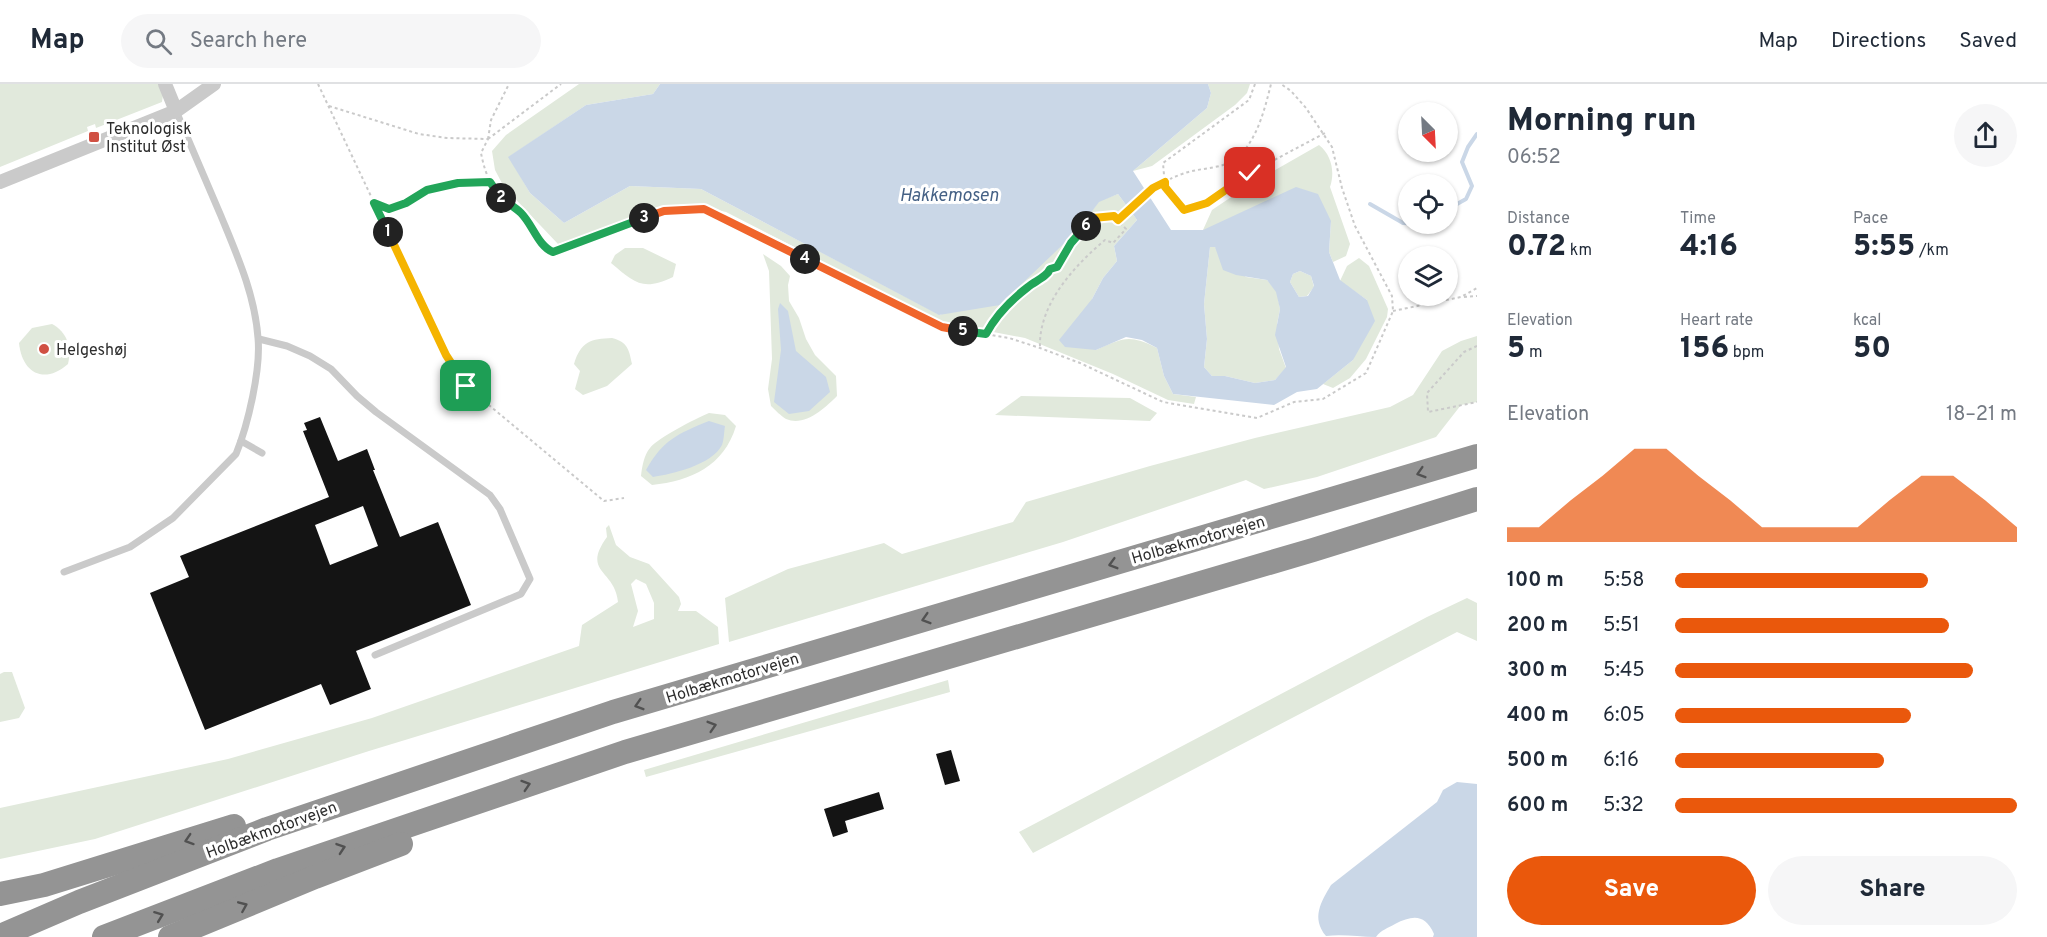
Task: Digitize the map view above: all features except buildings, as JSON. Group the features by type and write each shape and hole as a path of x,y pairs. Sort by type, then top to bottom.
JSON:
{"highway":[{"name":"Holbækmotorvejen","path":"0,936 79,902 267,829 613,712 1477,456"},
{"path":"104,937 278,870 472,802 637,748 1313,550 1477,499"},
{"path":"170,937 409,841 472,802"},
{"path":"0,894 65,879 233,826 267,829"}],"street":[{"path":"165,84 176,111"},
{"path":"0,182 176,111 214,84"}],"lane":[{"path":"64,572 130,547 173,518 236,454 241,441 257,371 259,339 249,290 237,254 176,111"},
{"path":"259,339 287,346 331,369 369,407 490,495 500,509 530,579 521,594 375,655"},
{"path":"241,441 262,453"}],"path":[{"path":"318,84 446,355 466,386 604,501 624,498"},
{"path":"489,139 491,120 509,84"},
{"path":"561,84 489,139 481,153 490,182 501,199 521,213 545,249 553,252 664,211 704,209 942,327 1009,338 1040,348 1080,363 1163,402 1257,418 1294,402 1323,399 1366,373 1393,311 1392,296 1356,226 1342,188 1332,147 1325,133 1306,108 1291,91 1281,84"},
{"path":"1255,84 1249,100 1163,163 1165,187 1184,210 1207,203 1250,173 1325,133"},
{"path":"1118,220 1147,194 1180,174 1221,166 1237,158 1255,134 1271,84"},
{"path":"329,106 419,134 489,139"},
{"path":"374,203 389,209 406,203 427,190 458,183 490,182"},
{"path":"986,334 994,319 1022,291 1035,280 1048,274 1050,269 1057,267 1071,243 1093,218 1114,216 1126,229 1113,243 1106,240 1090,252 1055,294 1044,316 1039,339 1040,348"},
{"path":"1461,297 1477,288"},
{"path":"1393,311 1461,297 1477,296"},
{"path":"1477,346 1464,352 1427,393 1428,412 1477,402"}],"shaded area":[{"path":"0,84 158,84 163,95 162,102 96,128 95,124 87,127 88,131 0,167"},
{"path":"579,84 660,84 653,94 586,105 509,157 530,193 564,223 630,186 701,189 940,315 1040,265 1078,230 1099,201 1118,194 1137,220 1114,246 1117,261 1103,278 1092,299 1096,350 1126,339 1157,348 1164,376 1173,394 1196,397 1194,404 1168,400 1113,374 1025,338 941,322 726,212 687,204 653,208 558,244 504,187 495,170 492,151 506,135"},
{"path":"1208,84 1250,84 1247,93 1235,105 1152,166 1133,171 1207,108 1211,93"},
{"path":"1319,145 1330,159 1332,176 1330,187 1350,244 1346,256 1333,262 1329,252 1331,221 1203,230 1212,210 1249,185"},
{"path":"1210,247 1215,247 1246,277 1267,280 1277,292 1280,309 1277,324 1279,349 1286,368 1275,380 1255,383 1225,376 1212,376 1204,367 1207,339 1204,304"},
{"path":"625,248 643,248 676,264 673,277 653,284 633,280 611,263 615,255"},
{"path":"763,254 781,266 790,276 789,301 799,318 806,339 815,355 836,376 837,396 814,415 800,420 786,419 771,406 768,389 772,359 769,271"},
{"path":"1359,258 1369,266 1388,309 1387,317 1366,359 1350,378 1333,388 1323,384 1353,360 1367,300 1340,281 1347,266"},
{"path":"1300,271 1311,276 1314,287 1307,296 1299,297 1290,282 1293,274"},
{"name":"Helgeshøj","path":"52,324 65,336 69,346 68,364 51,374 36,373 25,362 19,343 32,328"},
{"path":"1477,336 1477,402 1461,405 1436,437 1317,477 1264,489 1246,480 1063,542 729,642 725,598 788,569 884,543 902,554 1013,522 1026,502 1255,438 1390,407 1413,395 1442,351"},
{"path":"612,338 627,347 632,364 607,386 583,395 575,389 580,371 574,364 580,350 588,343 598,339"},
{"path":"1021,396 1130,398 1157,413 1150,421 995,415"},
{"path":"709,413 725,415 736,426 731,440 714,461 693,475 666,483 652,485 641,476 646,454 650,448 661,439"},
{"path":"609,525 616,545 630,557 649,564 679,597 681,604 678,611 696,611 718,627 719,644 369,751 95,839 0,859 0,808 228,759 372,718 579,646 582,625 618,602 616,591 598,565 597,558 607,537 606,528","holes":["636,579 646,584 654,603 654,619 633,627 638,611 631,584"]},
{"path":"1467,598 1477,603 1477,641 1457,632 1033,853 1019,832 1427,617"},
{"path":"12,672 25,708 19,718 0,722 0,674"},
{"path":"948,680 950,692 646,777 644,770"}],"water":[{"name":"Hakkemosen","path":"660,84 1208,84 1211,93 1207,108 1133,171 1171,230 1203,230 1296,187 1318,194 1331,221 1329,252 1340,280 1367,300 1375,321 1353,360 1317,389 1297,392 1274,405 1173,394 1164,376 1157,348 1142,340 1126,337 1096,350 1065,347 1059,340 1092,299 1103,278 1117,261 1114,246 1137,220 1118,194 1099,202 1078,230 1000,305 939,315 701,189 630,186 564,223 530,193 508,157 586,105 653,94","holes":["1210,247 1215,247 1223,270 1236,275 1267,280 1276,292 1280,309 1275,335 1286,367 1275,380 1255,383 1225,376 1212,376 1204,367 1207,339 1204,304","1300,271 1311,276 1314,286 1308,296 1299,297 1290,282 1293,274"]},
{"path":"780,303 788,311 796,351 826,377 830,392 809,411 789,414 774,402 781,350 778,309"},
{"path":"709,421 725,426 722,445 710,458 681,471 661,476 653,477 646,470 652,460 672,439"},
{"path":"1457,782 1477,784 1477,937 1433,937 1434,934 1427,923 1418,918 1407,919 1395,924 1376,937 1326,936 1321,929 1318,916 1321,904 1331,885 1437,802 1443,790"}],"waterway":[{"path":"1458,203 1466,199 1472,186 1462,162 1477,134"},
{"path":"1370,204 1398,220"}],"place":[{"name":"Teknologisk Institut Øst","path":"94,137"},
{"name":"Helgeshøj","path":"44,349"}],"route":[{"path":"466,386 446,355 374,203 389,209 406,203 427,190 458,183 490,182 501,199 521,213 545,249 553,252 664,211 704,209 942,327 986,334 994,319 1022,291 1035,280 1048,274 1050,269 1057,267 1071,243 1093,218 1114,216 1118,220 1153,188 1165,182 1165,187 1184,210 1207,203 1250,173"}]}
